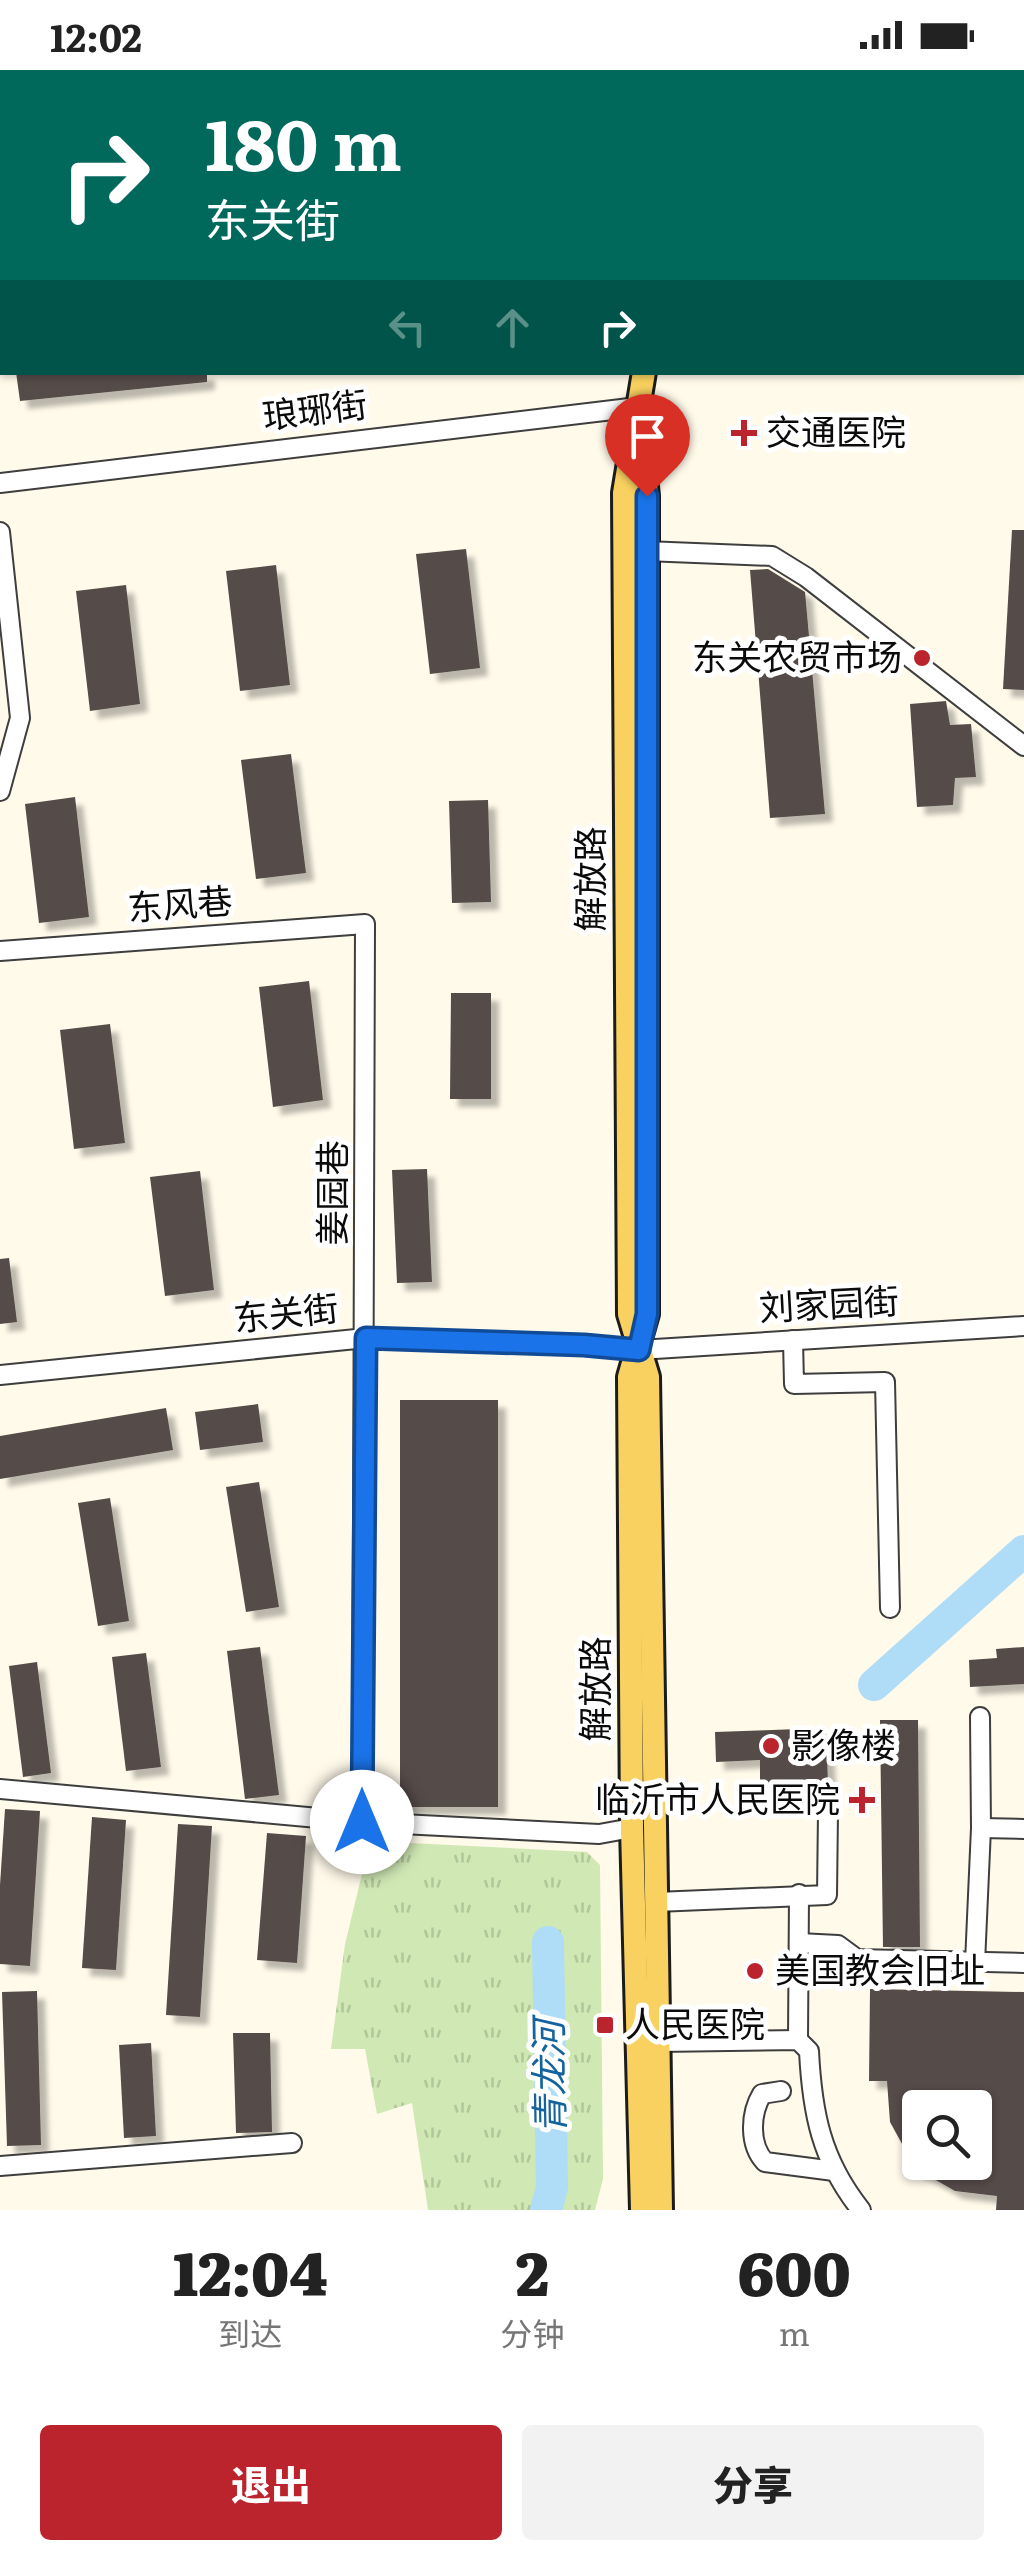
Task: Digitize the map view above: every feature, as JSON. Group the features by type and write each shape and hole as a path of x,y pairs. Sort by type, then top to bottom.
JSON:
{"main road":[{"name":"解放路","path":"632,375 647,496 647,1314 629,1377 632,1828 642,2210"},
{"name":"解放路","path":"643,375 624,512 629,1314 648,1377 661,2210"}],"street":[{"name":"琅琊街","path":"0,483 638,407"},
{"path":"0,532 20,718 0,791"},
{"path":"645,551 772,556 1024,746"},
{"name":"东风巷","path":"0,951 364,924"},
{"name":"姜园巷","path":"362,1822 364,924"},
{"name":"刘家园街","path":"639,1350 1024,1326"},
{"name":"东关街","path":"0,1374 366,1338 639,1350"},
{"path":"793,1340 794,1384 884,1382 890,1608"},
{"path":"976,1963 980,1718"},
{"path":"0,1789 362,1822 599,1834 632,1828"},
{"path":"656,1902 827,1894 828,1812"},
{"path":"981,1828 1024,1829"},
{"path":"798,2040 799,1894"},
{"path":"798,1943 838,1945 858,1959 1017,1968"},
{"path":"659,2042 798,2040 810,2051 812,2100 834,2171 860,2210"},
{"path":"782,2091 762,2094 755,2106 753,2136 758,2154 766,2162 834,2171"},
{"path":"0,2166 292,2143"}],"green space":[{"path":"370,1841 587,1852 600,1865 603,2179 595,2210 428,2210 412,2103 377,2114 365,2049 331,2049 345,1944"}],"building":[{"path":"16,375 207,375 207,382 20,401"},
{"path":"1012,530 1024,530 1024,690 1003,689"},
{"path":"466,549 480,668 430,674 416,554"},
{"path":"276,565 290,685 240,691 226,571"},
{"path":"768,569 805,592 825,814 770,818 750,570"},
{"path":"126,585 140,704 90,711 76,591"},
{"path":"946,701 950,725 971,724 976,777 955,778 953,805 917,807 910,704"},
{"path":"291,754 306,873 256,879 241,760"},
{"path":"75,797 89,917 39,923 25,804"},
{"path":"488,800 491,902 452,903 449,801"},
{"path":"309,981 323,1100 273,1107 259,987"},
{"path":"451,993 491,993 491,1099 450,1099"},
{"path":"110,1024 125,1143 74,1149 60,1030"},
{"path":"427,1169 432,1282 397,1283 392,1170"},
{"path":"200,1171 214,1290 165,1296 150,1177"},
{"path":"9,1258 17,1322 0,1324 0,1259"},
{"path":"400,1400 498,1400 498,1807 400,1807"},
{"path":"258,1404 263,1442 200,1450 195,1412"},
{"path":"166,1408 173,1450 0,1479 0,1436"},
{"path":"259,1482 279,1607 246,1612 226,1487"},
{"path":"110,1498 129,1621 98,1626 78,1503"},
{"path":"260,1647 279,1795 245,1799 227,1651"},
{"path":"1024,1647 1024,1684 970,1687 969,1660 997,1658 996,1649"},
{"path":"146,1653 161,1767 126,1771 112,1657"},
{"path":"37,1662 51,1773 23,1777 9,1666"},
{"path":"880,1720 918,1720 920,1947 883,1947"},
{"name":"影像楼","path":"826,1728 828,1785 760,1787 760,1760 716,1762 715,1732"},
{"path":"5,1809 40,1811 30,1966 0,1964"},
{"path":"92,1817 126,1820 116,1970 82,1968"},
{"path":"178,1824 212,1826 200,2017 166,2015"},
{"path":"267,1833 306,1836 297,1963 257,1960"},
{"path":"870,1989 1024,1992 1024,2210 996,2210 997,2196 955,2191 936,2180 992,2180 992,2090 902,2090 902,2144 890,2122 887,2081 869,2081"},
{"path":"37,1991 41,2145 7,2146 2,1992"},
{"path":"233,2033 270,2033 272,2132 236,2133"},
{"path":"151,2043 156,2136 124,2138 119,2045"}],"waterway":[{"name":"青龙河","path":"874,1685 1024,1551"},
{"name":"青龙河","path":"546,2210 552,2187 548,1942"}],"place":[{"name":"交通医院","path":"744,433"},
{"name":"东关农贸市场","path":"922,658"},
{"name":"影像楼","path":"771,1746"},
{"name":"临沂市人民医院","path":"862,1800"},
{"name":"美国教会旧址","path":"755,1971"},
{"name":"人民医院","path":"605,2025"}],"route":[{"path":"362,1822 366,1338 639,1350 647,1314 647,496"}]}
